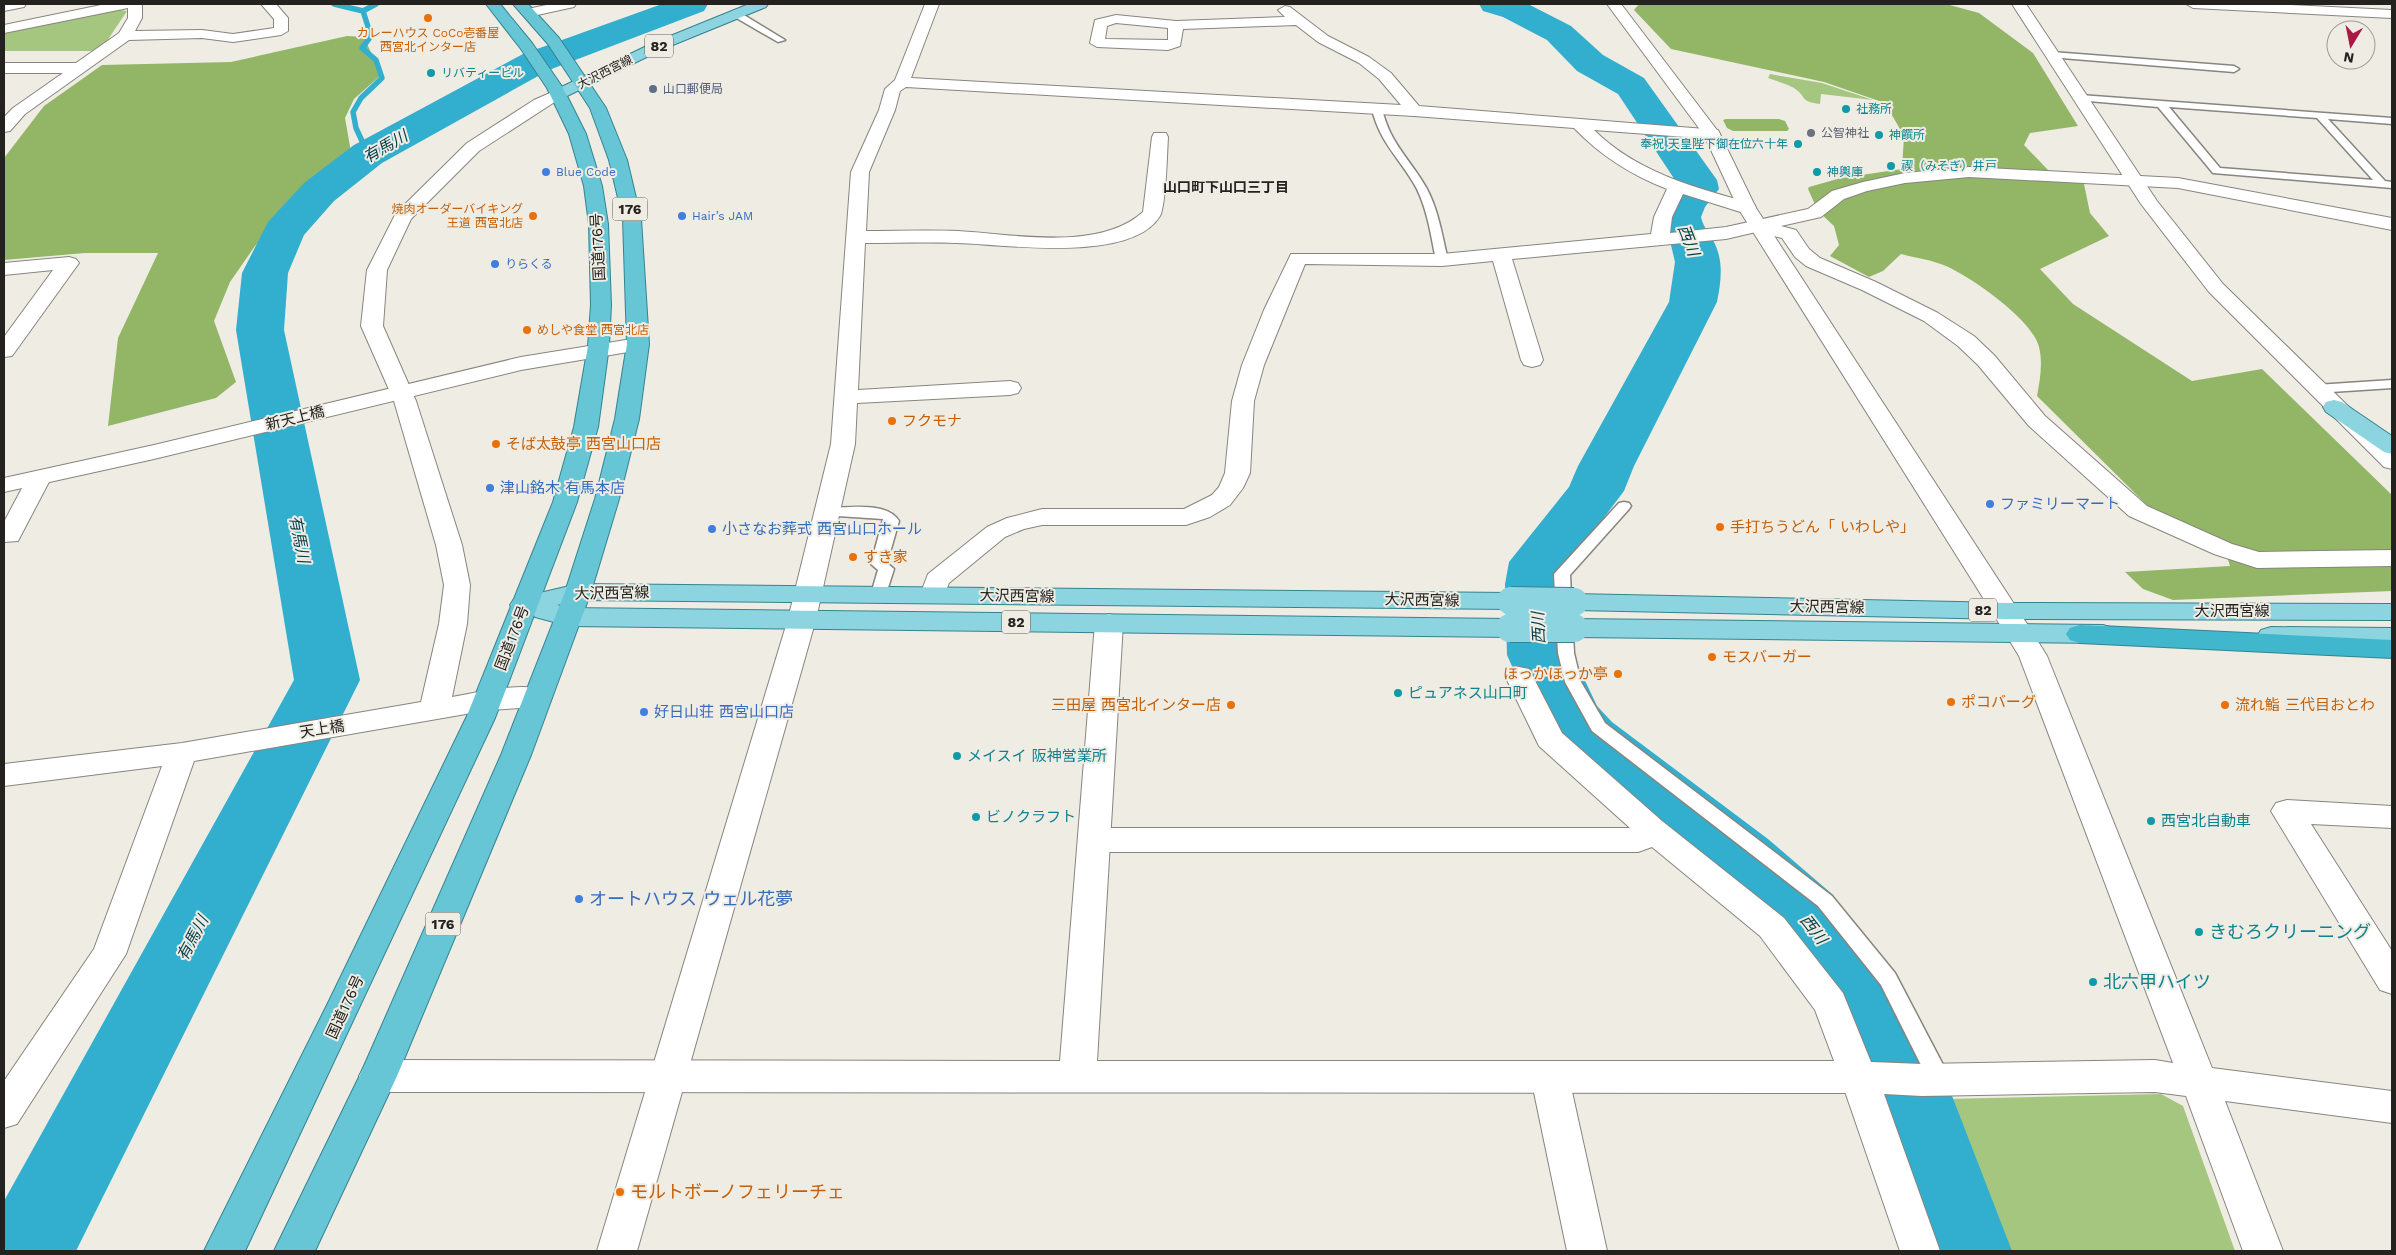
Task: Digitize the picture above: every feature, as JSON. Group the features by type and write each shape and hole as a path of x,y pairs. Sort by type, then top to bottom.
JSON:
{"highway":[{"name":"国道176号","path":"224,1251 336,1025 489,700 524,605 566,501 588,418 598,348 600,288 598,214 592,183 574,122 558,91 532,51 493,4"},
{"name":"176","path":"294,1251 378,1076 516,755 574,605 607,499 627,419 638,344 632,219 618,160 598,108 554,42 524,8"},
{"path":"2080,634 2392,649"}],"main road":[{"name":"大沢西宮線","path":"558,91 658,46 761,4"},
{"path":"2334,407 2392,447"},
{"name":"大沢西宮線","path":"805,606 879,594 1511,601 1574,615 2012,622 2392,612"},
{"name":"大沢西宮線","path":"524,605 805,606 1109,623 1510,628 1574,615"},
{"name":"大沢西宮線","path":"2012,622 2080,634 2392,637"}],"street":[{"path":"4,7 19,4"},
{"path":"4,29 125,4"},
{"path":"4,128 11,112 125,36 135,18 136,4"},
{"path":"125,36 202,34 233,38 281,31 281,18 268,4"},
{"path":"524,8 570,4"},
{"path":"617,1251 805,606 843,444 860,172 887,110 893,89 902,82 932,4"},
{"path":"1275,4 1323,38 1364,60 1385,76 1414,111"},
{"path":"1614,4 1712,134 1747,208 2033,656 2263,1251"},
{"path":"2019,4 2137,181 2150,204 2216,288 2334,407 2392,462"},
{"path":"2193,4 2392,14"},
{"path":"1176,25 1175,43 1168,45 1097,43 1100,23 1116,19 1246,30 1298,21"},
{"path":"4,68 78,68"},
{"path":"902,82 1414,111 1712,134"},
{"path":"421,713 453,624 457,585 449,545 393,393 372,326 377,270 403,217 473,147 558,91"},
{"path":"1578,123 1603,147 1632,166 1705,196 1747,208"},
{"path":"857,237 958,237 1068,243 1111,238 1137,228 1146,222 1152,214 1160,137"},
{"path":"933,595 937,580 996,532 1016,523 1042,517 1186,517 1206,512 1222,499 1236,479 1243,401 1270,318 1298,258 1442,260 1501,256 1698,236 1760,227 1814,213 1838,195 1863,186 1905,178 1984,172 2178,183 2392,224"},
{"path":"1665,240 1663,217 1682,187"},
{"path":"1760,227 1789,234 1802,253 1813,262 1869,286 1931,317 1966,340 1986,360 2038,421 2138,511 2215,546 2256,560 2392,558"},
{"path":"1501,256 1532,360"},
{"path":"4,269 69,263 10,334 4,351"},
{"name":"新天上橋","path":"4,486 206,440 393,393 598,348 638,344"},
{"path":"846,398 1010,388"},
{"path":"10,536 39,478"},
{"path":"1077,1077 1109,623"},
{"path":"1519,676 1550,739 1656,833 1772,927 1830,1003 1870,1078 1920,1251"},
{"name":"天上橋","path":"4,775 182,753 489,700 537,697"},
{"path":"4,1112 108,954 182,753"},
{"path":"2392,817 2287,811 2392,980"},
{"path":"1094,840 1638,840 1656,833"},
{"path":"378,1076 1870,1078 1931,1080 2155,1076 2200,1084 2392,1108"},
{"path":"1550,1078 1587,1251"}],"lane":[{"path":"736,14 782,40"},
{"path":"2052,55 2234,69"},
{"path":"2080,98 2392,121"},
{"path":"2161,104 2217,171 2388,185"},
{"path":"1377,109 1379,125 1385,140 1413,174 1427,200 1442,260"},
{"path":"2320,116 2388,185"},
{"path":"2316,389 2392,384"},
{"path":"1624,506 1562,574 1566,653 1577,690 1598,727 1825,901 1888,979 1931,1080"},
{"path":"827,512 881,513 888,516 892,521 879,564 886,569 879,594"}],"green space":[{"path":"1639,4 1946,4 1979,13 2033,53 2078,126 2030,133 2024,145 2048,170 2084,184 2090,213 2109,236 2040,269 2073,304 2192,381 2262,369 2392,495 2392,591 2173,600 2143,589 2125,572 2230,566 2222,541 2150,508 2037,396 2041,372 2039,347 2025,324 1985,289 1957,271 1941,264 1901,254 1883,271 1869,277 1830,256 1839,245 1834,226 1818,211 1808,189 1809,187 1841,178 1902,169 1904,136 1885,103 1824,82 1671,49 1634,10"},
{"path":"112,9 127,11 107,41 94,51 4,51 4,33"},
{"path":"347,36 364,37 381,75 354,99 345,118 351,152 255,246 230,282 214,321 236,382 216,398 108,426 118,338 158,253 85,253 4,260 4,158 44,106 102,65 231,62"},
{"path":"1770,74 1822,83 1873,100 1821,94 1820,104 1813,103 1806,100 1794,88 1768,78"},
{"path":"1779,119 1785,121 1789,129 1787,131 1733,131 1727,128 1723,120"},
{"path":"2161,1094 2183,1106 2235,1251 2009,1251 1946,1099"}],"waterway":[{"path":"334,4 363,11"},
{"path":"363,11 376,4"},
{"name":"有馬川","path":"27,1251 327,680 260,330 265,273 284,231 319,192 368,154 536,62 692,4"},
{"name":"西川","path":"1495,4 1515,10 1559,33 1590,63 1631,86 1696,180 1698,189 1687,201 1679,217 1693,245 1698,262 1698,279 1693,302 1606,466 1596,491 1539,562 1536,584 1540,655 1569,718 1588,739 1741,859 1804,915 1875,1012 1894,1057 1965,1251"},
{"path":"363,11 371,36 362,48 376,60 382,78 361,98 353,112 356,128 368,154"}],"place":[{"name":"カレーハウス CoCo壱番屋 西宮北インター店","path":"428,18"},
{"name":"リバティービル","path":"431,73"},
{"name":"山口郵便局","path":"653,89"},
{"name":"社務所","path":"1846,109"},
{"name":"公智神社","path":"1811,133"},
{"name":"神饌所","path":"1879,135"},
{"name":"奉祝 天皇陛下御在位六十年","path":"1798,144"},
{"name":"禊（みそぎ）井戸","path":"1891,166"},
{"name":"Blue Code","path":"546,172"},
{"name":"神輿庫","path":"1817,172"},
{"name":"焼肉オーダーバイキング 王道 西宮北店","path":"533,216"},
{"name":"Hair’s JAM","path":"682,216"},
{"name":"りらくる","path":"495,264"},
{"name":"めしや食堂 西宮北店","path":"527,330"},
{"name":"フクモナ","path":"892,421"},
{"name":"そば太鼓亭 西宮山口店","path":"496,444"},
{"name":"津山銘木 有馬本店","path":"490,488"},
{"name":"ファミリーマート","path":"1990,504"},
{"name":"手打ちうどん「 いわしや」","path":"1720,527"},
{"name":"小さなお葬式 西宮山口ホール","path":"712,529"},
{"name":"すき家","path":"853,557"},
{"name":"モスバーガー","path":"1712,657"},
{"name":"ほっかほっか亭","path":"1618,674"},
{"name":"ピュアネス山口町","path":"1398,693"},
{"name":"ポコバーグ","path":"1951,702"},
{"name":"三田屋 西宮北インター店","path":"1231,705"},
{"name":"流れ鮨 三代目おとわ","path":"2225,705"},
{"name":"好日山荘 西宮山口店","path":"644,712"},
{"name":"メイスイ 阪神営業所","path":"957,756"},
{"name":"ビノクラフト","path":"976,817"},
{"name":"西宮北自動車","path":"2151,821"},
{"name":"オートハウス ウェル花夢","path":"579,899"},
{"name":"きむろクリーニング","path":"2199,932"},
{"name":"北六甲ハイツ","path":"2093,982"},
{"name":"モルトボーノフェリーチェ","path":"620,1192"}],"district":[{"name":"山口町下山口三丁目","path":"1226,187"}]}
